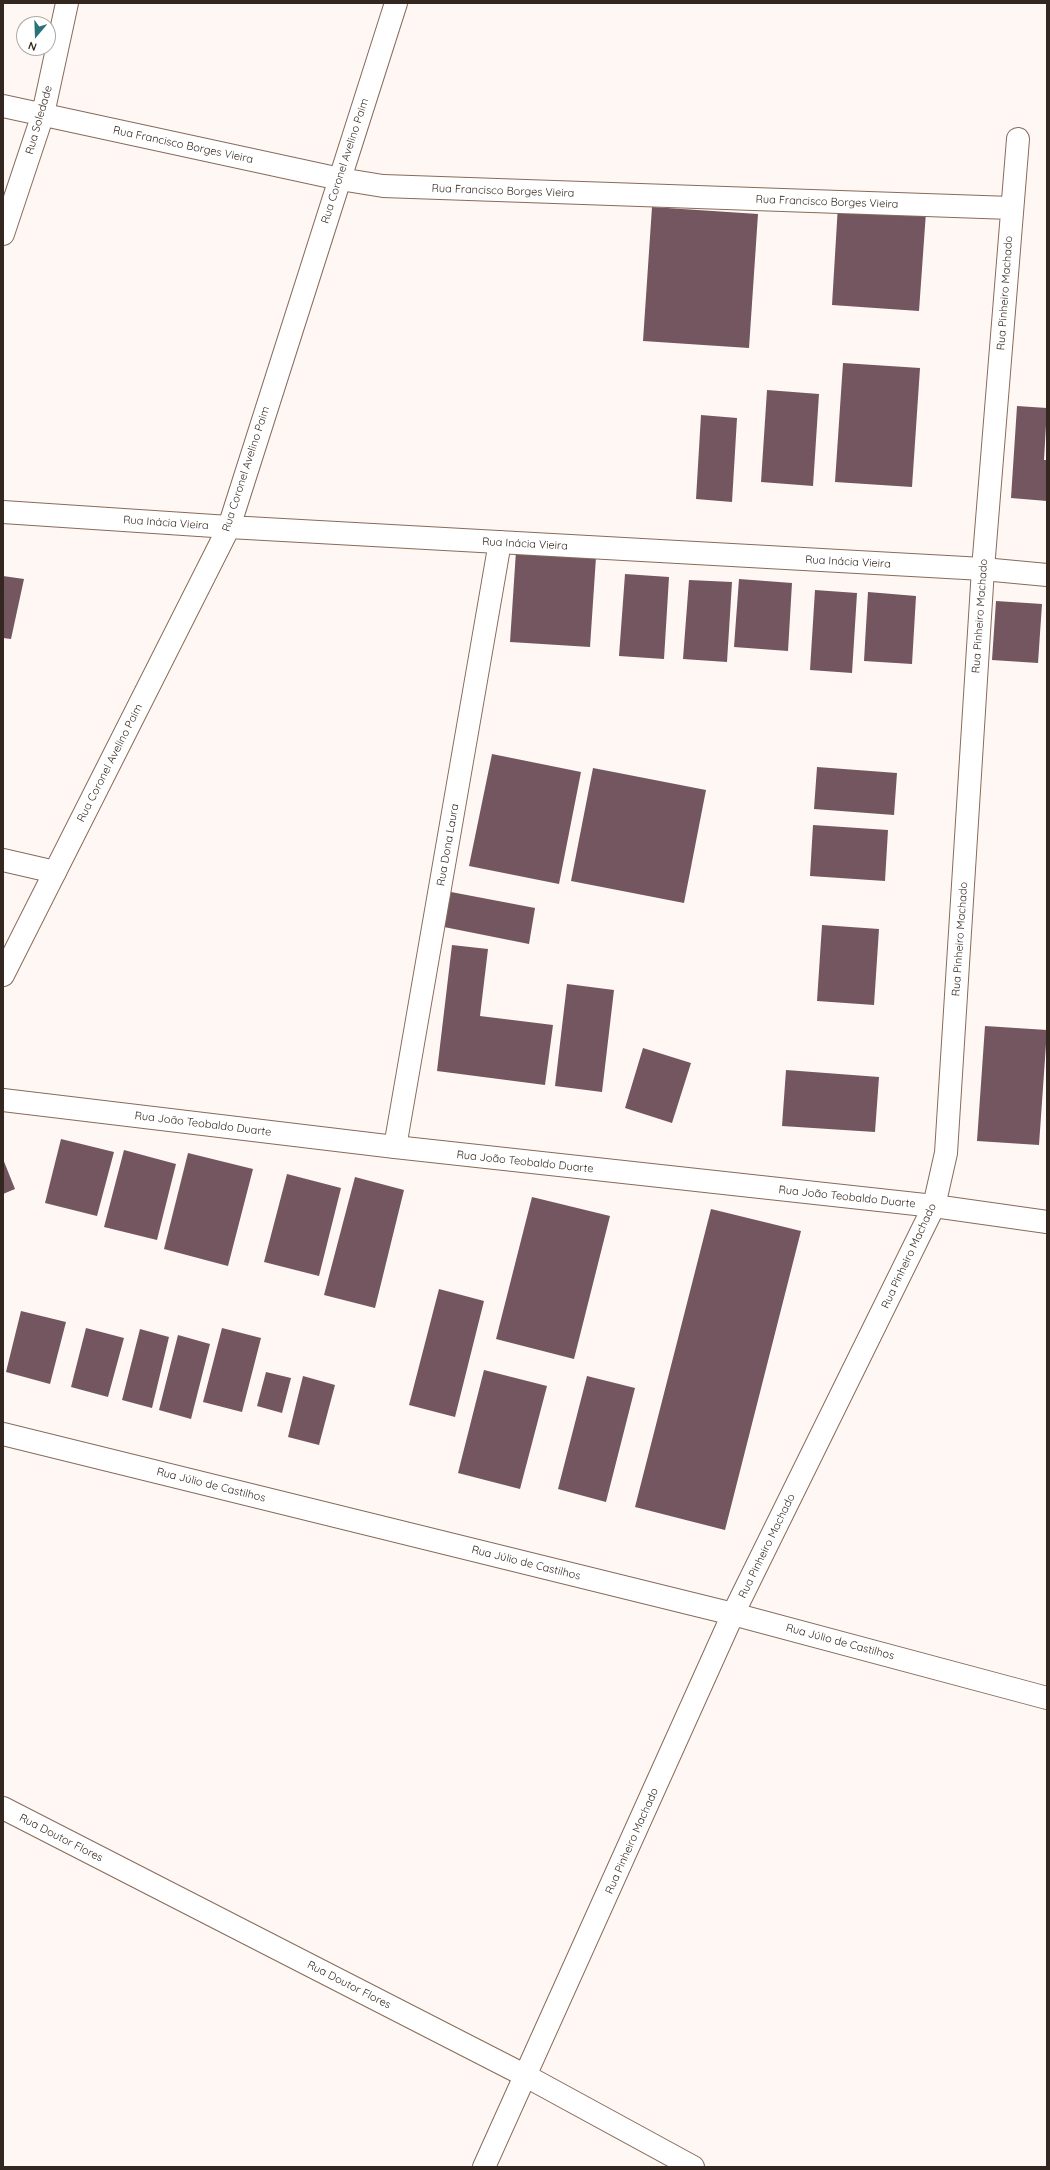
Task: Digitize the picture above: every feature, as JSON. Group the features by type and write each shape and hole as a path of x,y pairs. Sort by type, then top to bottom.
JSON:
{"street":[{"name":"Rua Soledade","path":"3,234 43,114 67,3"},
{"name":"Rua Coronel Avelino Paim","path":"3,975 229,527 396,3"},
{"name":"Rua Francisco Borges Vieira","path":"3,106 340,179 383,186 1011,208"},
{"name":"Rua Pinheiro Machado","path":"484,2167 733,1614 934,1206 946,1153 983,569 1011,208 1018,139"},
{"name":"Rua Inácia Vieira","path":"3,512 229,527 983,569 1047,574"},
{"name":"Rua Dona Laura","path":"395,1147 500,542"},
{"path":"3,860 55,872"},
{"name":"Rua João Teobaldo Duarte","path":"3,1100 395,1147 934,1206 1047,1222"},
{"name":"Rua Júlio de Castilhos","path":"3,1434 733,1614 1047,1698"},
{"name":"Rua Doutor Flores","path":"3,1808 526,2076 692,2167"}],"building":[{"path":"838,205 926,212 919,311 832,305"},
{"path":"652,207 758,214 749,348 643,341"},
{"path":"843,363 920,368 912,487 835,482"},
{"path":"767,390 819,394 813,486 761,482"},
{"path":"1017,406 1047,408 1044,460 1047,460 1047,501 1011,498"},
{"path":"701,415 737,418 732,502 696,499"},
{"path":"516,551 596,557 590,647 510,642"},
{"path":"625,574 669,577 664,659 619,656"},
{"path":"3,576 24,579 11,639 3,638"},
{"path":"739,579 792,583 788,651 734,647"},
{"path":"689,580 732,582 727,662 683,659"},
{"path":"815,590 857,593 852,673 810,670"},
{"path":"868,592 916,596 912,664 864,661"},
{"path":"996,601 1042,604 1038,663 992,660"},
{"path":"492,754 581,772 559,884 469,866"},
{"path":"817,767 897,773 894,815 814,809"},
{"path":"593,768 706,790 684,903 571,881"},
{"path":"813,825 888,830 885,881 810,876"},
{"path":"451,892 535,908 529,944 444,927"},
{"path":"822,925 879,929 874,1005 817,1001"},
{"path":"452,945 488,949 480,1016 553,1025 545,1085 437,1071"},
{"path":"567,984 614,990 602,1092 555,1086"},
{"path":"985,1026 1047,1030 1039,1145 977,1141"},
{"path":"643,1048 691,1063 672,1123 625,1108"},
{"path":"786,1070 879,1077 875,1132 782,1126"},
{"path":"61,1139 114,1152 97,1216 45,1203"},
{"path":"124,1150 176,1164 157,1240 104,1227"},
{"path":"188,1153 253,1169 228,1266 164,1249"},
{"path":"3,1159 15,1189 3,1194"},
{"path":"287,1174 341,1188 319,1276 264,1262"},
{"path":"355,1177 404,1190 375,1308 324,1295"},
{"path":"532,1197 610,1216 574,1359 496,1339"},
{"path":"711,1209 801,1231 725,1530 635,1507"},
{"path":"439,1289 484,1301 455,1417 409,1405"},
{"path":"21,1311 66,1322 50,1384 6,1372"},
{"path":"86,1328 124,1338 108,1397 71,1387"},
{"path":"222,1328 261,1338 242,1412 203,1402"},
{"path":"140,1329 169,1337 152,1408 122,1400"},
{"path":"178,1335 210,1344 191,1419 159,1410"},
{"path":"484,1370 547,1386 520,1489 458,1473"},
{"path":"266,1372 291,1378 282,1413 257,1406"},
{"path":"303,1376 335,1385 319,1445 288,1437"},
{"path":"587,1376 635,1388 606,1502 558,1489"}]}
